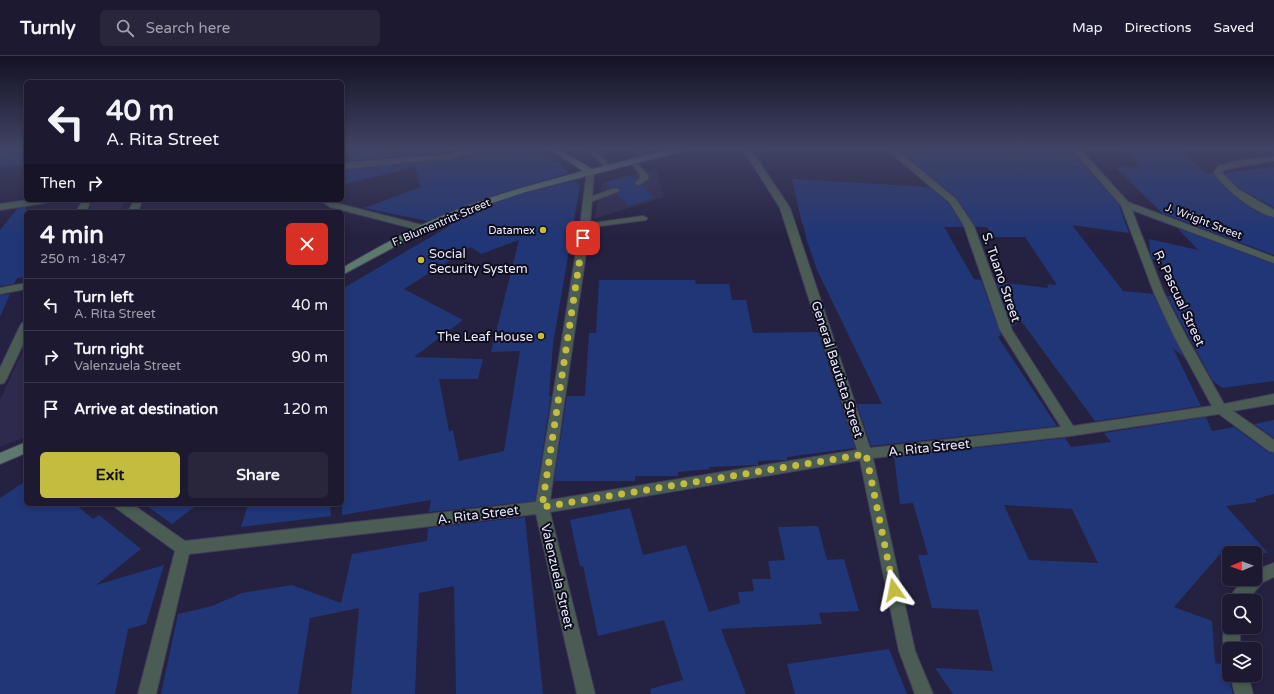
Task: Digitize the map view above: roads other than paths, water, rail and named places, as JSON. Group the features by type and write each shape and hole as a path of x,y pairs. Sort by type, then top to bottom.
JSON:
{"main road":[{"name":"F. Blumentritt Street","path":"344,271 383,248 423,228 477,205 522,190 568,178"},
{"path":"0,459 24,448"}],"street":[{"name":"Valenzuela Street","path":"586,694 542,507 585,226 589,178"},
{"name":"General Bautista Street","path":"765,178 785,208 866,454 907,651 924,694"},
{"name":"S. Tuano Street","path":"925,178 952,200 969,226 1006,330 1070,431"},
{"name":"R. Pascual Street","path":"1102,178 1125,204 1159,294 1180,336 1221,409 1274,447"},
{"path":"1221,178 1223,182 1260,207 1274,214"},
{"path":"0,207 32,202"},
{"path":"328,202 333,205 423,228"},
{"name":"J. Wright Street","path":"1125,204 1274,260"},
{"path":"0,291 24,286"},
{"path":"0,380 24,330"},
{"name":"A. Rita Street","path":"183,548 542,507 866,454 1070,431 1221,409 1274,399"},
{"path":"124,506 183,548 147,694"},
{"path":"1243,594 1252,582 1274,570"},
{"path":"1241,682 1244,694"}],"lane":[{"path":"639,183 644,178"},
{"path":"587,200 615,191"},
{"path":"585,226 643,218"}],"place":[{"name":"Datamex","path":"543,230"},
{"name":"Social Security System","path":"421,260"},
{"name":"The Leaf House","path":"541,336"}]}
